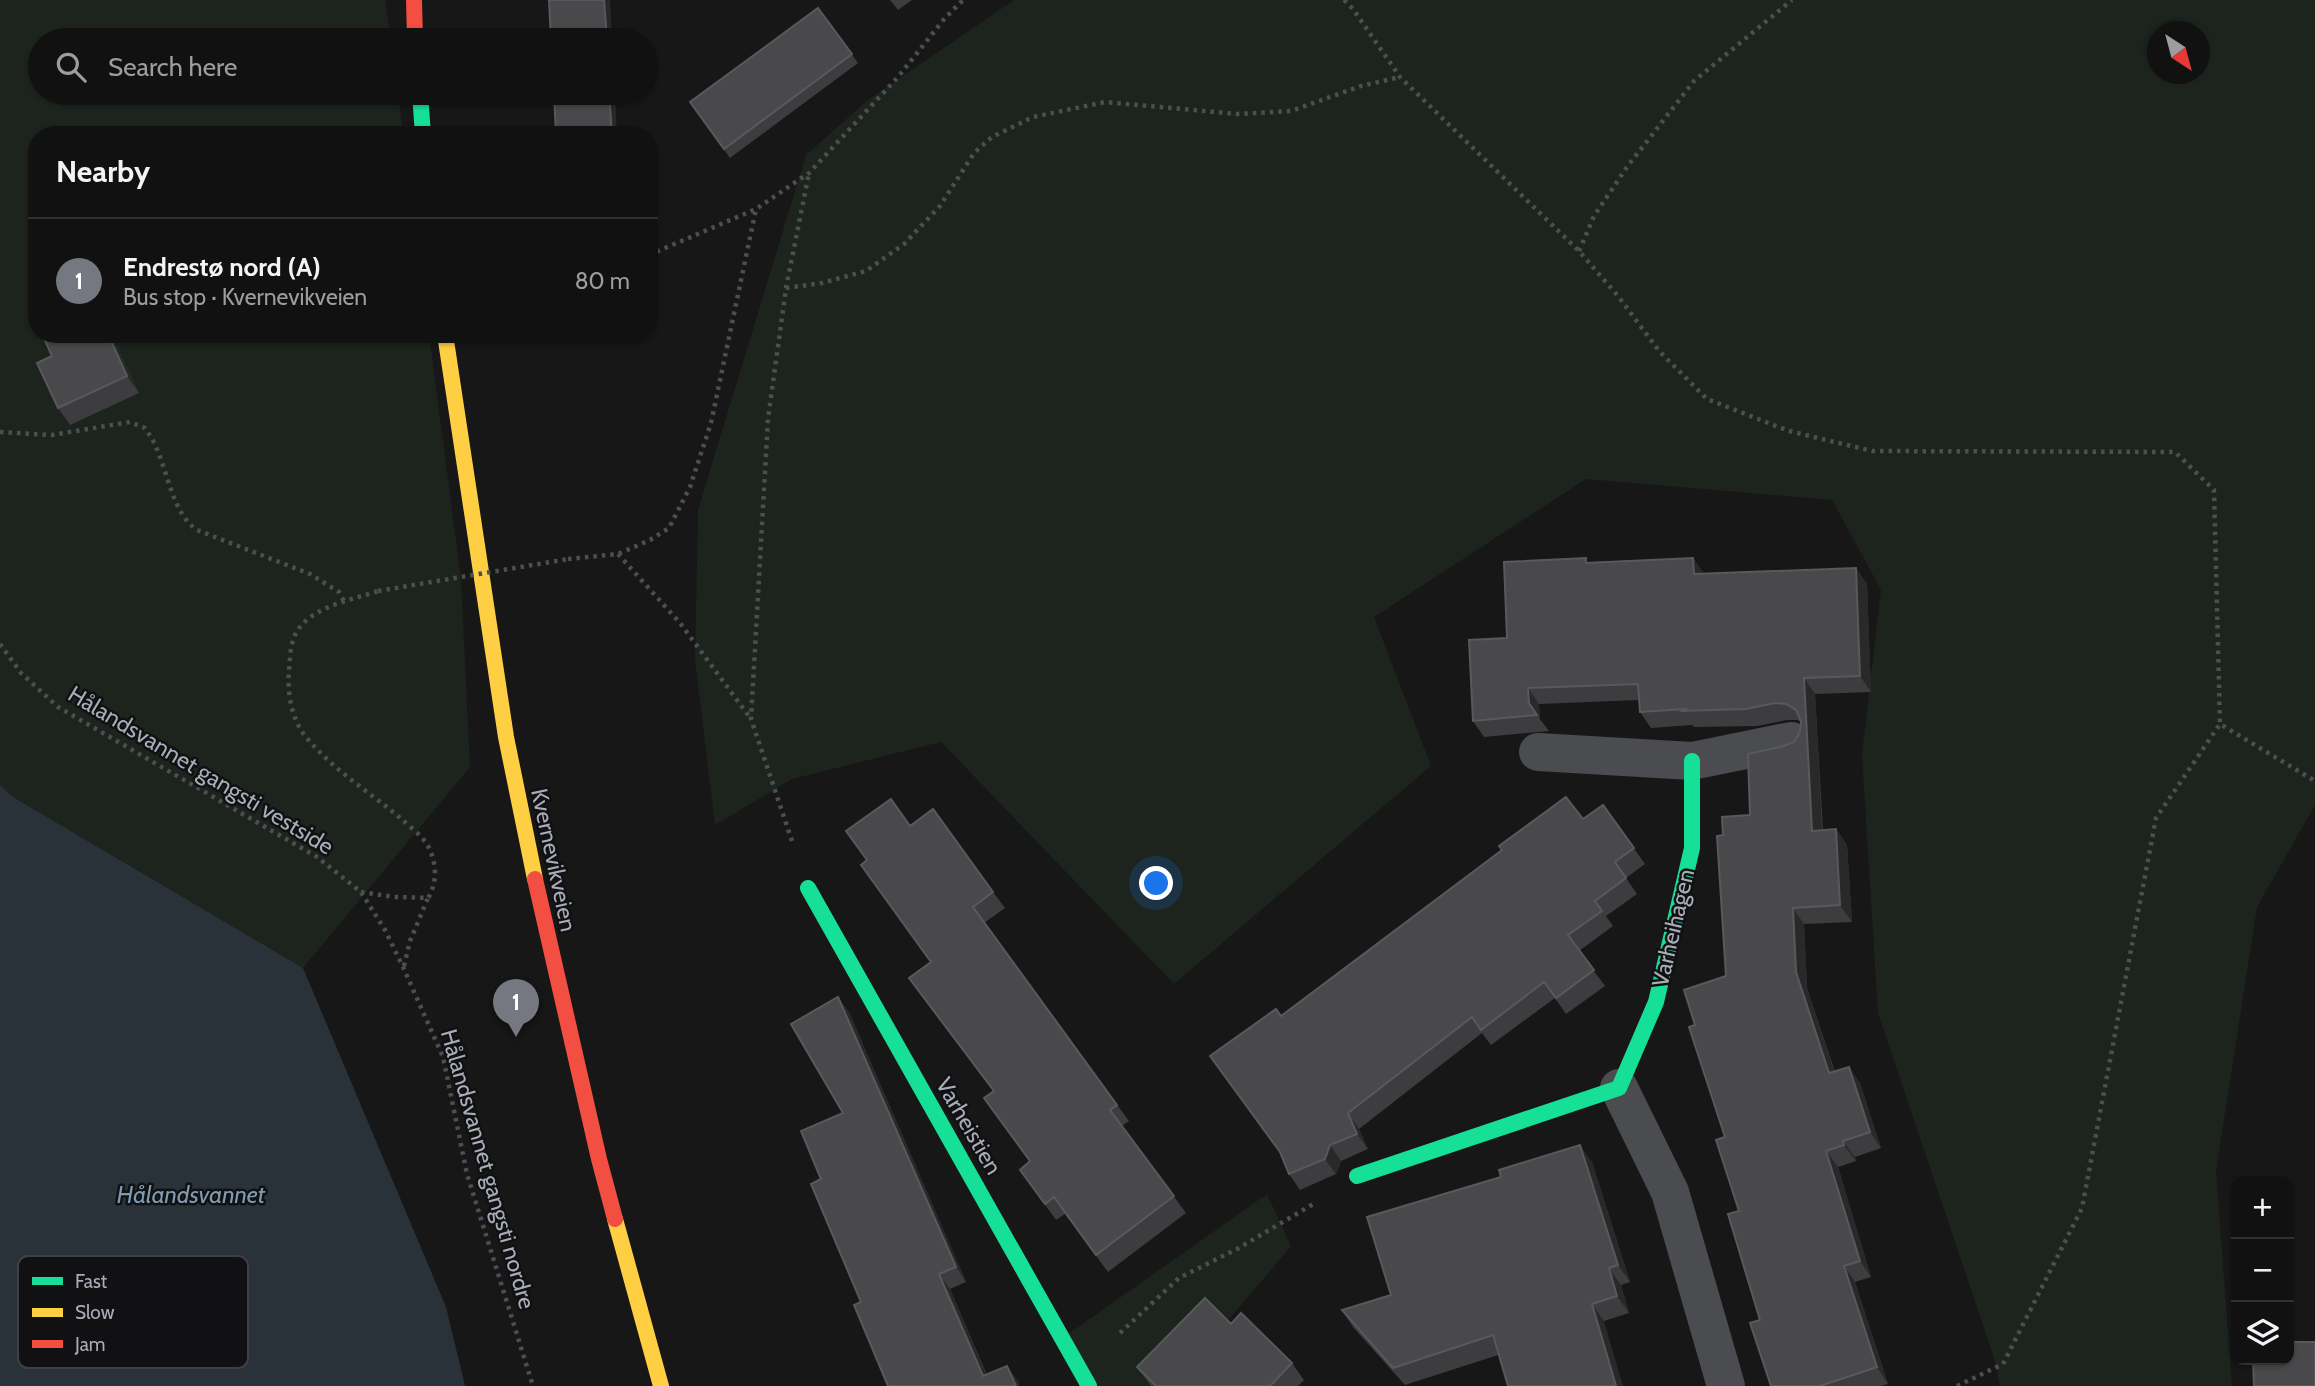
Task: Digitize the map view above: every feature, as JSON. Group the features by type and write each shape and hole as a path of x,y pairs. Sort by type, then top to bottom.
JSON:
{"street":[{"path":"414,0 415,28"},
{"path":"420,105 422,126"},
{"name":"Kvernevikveien","path":"446,343 506,737 538,896 599,1159 661,1386"},
{"path":"1538,752 1692,761 1791,741"},
{"name":"Varheihagen","path":"1619,1088 1656,1002 1692,848 1692,761"},
{"name":"Varheistien","path":"808,888 1075,1358 1088,1386"},
{"path":"1357,1176 1619,1088 1670,1192 1727,1386"}],"path":[{"path":"658,251 756,209 809,173 898,77 945,18 963,0"},
{"path":"1343,0 1353,9 1400,77 1579,251 1618,296 1659,351 1707,400 1789,431 1872,451 2175,452 2214,490 2220,724 2156,818 2082,1208 2003,1364 1957,1386"},
{"path":"1579,251 1594,216 1626,167 1694,81 1792,0"},
{"path":"786,288 822,283 866,271 904,244 940,206 974,153 992,136 1033,117 1105,102 1237,114 1291,111 1361,86 1400,77"},
{"path":"751,719 768,419 786,288 809,173"},
{"path":"403,967 410,941 428,898 436,887 429,848 396,814 340,771 306,737 296,720 288,679 295,634 307,619 378,591 568,559 618,554 650,540 668,528 690,487 711,423 756,209"},
{"path":"0,432 52,435 130,422 145,428 157,448 180,512 189,524 197,530 310,574 339,592 345,603"},
{"path":"618,554 680,623 751,719 808,888"},
{"name":"Hålandsvannet gangsti vestside","path":"0,643 21,673 58,707 317,858 361,891"},
{"path":"2220,724 2315,781"},
{"path":"361,891 394,897 428,898"},
{"name":"Hålandsvannet gangsti nordre","path":"361,891 385,930 443,1057 467,1174 533,1386"},
{"path":"1075,1358 1122,1331 1179,1278 1309,1206 1357,1176"}],"shaded area":[{"path":"0,0 385,0 389,28 28,28 28,105 399,105 402,126 28,126 28,343 430,343 461,579 470,767 303,968 13,797 0,785"},
{"path":"1014,0 2315,0 2315,805 2257,907 2216,1171 2232,1386 2000,1386 1995,1361 1878,1013 1862,754 1881,590 1832,500 1586,479 1374,617 1431,766 1174,984 941,742 792,779 715,825 695,660 698,510 806,155 868,100"},
{"path":"1267,1194 1291,1246 1226,1323 1150,1386 1087,1386 1064,1337"}],"water":[{"name":"Hålandsvannet","path":"0,785 13,797 303,968 446,1307 465,1386 0,1386"}],"building":[{"path":"549,0 604,0 606,28 550,28"},
{"path":"818,8 852,54 724,149 690,102"},
{"path":"555,105 610,105 611,126 556,126"},
{"path":"46,343 112,343 127,376 58,408 37,363 52,356"},
{"path":"1586,558 1586,563 1693,558 1694,574 1856,568 1860,676 1804,678 1812,831 1836,829 1840,905 1793,908 1796,972 1829,1073 1849,1067 1870,1132 1843,1141 1844,1145 1826,1151 1860,1261 1844,1266 1877,1367 1820,1386 1771,1386 1750,1323 1760,1320 1728,1214 1739,1211 1716,1140 1725,1137 1689,1027 1695,1025 1684,990 1726,976 1717,836 1723,835 1722,817 1750,815 1748,754 1794,742 1800,732 1801,721 1796,710 1786,704 1775,703 1746,709 1640,712 1638,684 1528,688 1529,703 1537,715 1473,721 1469,640 1507,638 1504,562"},
{"path":"1566,797 1583,819 1603,805 1634,848 1615,862 1626,878 1595,901 1602,911 1568,935 1594,970 1556,998 1544,982 1481,1030 1472,1017 1348,1113 1357,1134 1330,1145 1325,1159 1289,1174 1280,1152 1210,1056 1276,1009 1281,1016 1502,850 1499,846"},
{"path":"891,799 910,826 933,809 993,892 973,907 1117,1105 1110,1110 1174,1196 1096,1255 1054,1197 1045,1204 1020,1170 1030,1161 984,1098 994,1091 909,978 931,962 861,865 867,860 846,831"},
{"path":"838,997 956,1267 939,1274 983,1376 1007,1366 1016,1386 888,1386 854,1305 861,1302 811,1184 821,1179 801,1131 843,1113 791,1024"},
{"path":"1580,1145 1618,1265 1609,1268 1617,1296 1592,1304 1616,1386 1508,1386 1493,1335 1393,1368 1342,1310 1391,1295 1367,1217 1501,1177 1499,1170"},
{"path":"1205,1298 1231,1324 1241,1313 1292,1363 1270,1386 1156,1386 1137,1367"},
{"path":"2294,1342 2315,1342 2315,1386 2254,1386 2253,1365 2294,1365"}],"traffic: fast":[{"path":"421,105 422,126"},
{"path":"1357,1176 1619,1088 1656,1002 1692,848 1692,761"},
{"path":"808,888 1089,1386"}],"traffic: slow":[{"path":"446,343 506,737 535,879"},
{"path":"615,1219 661,1386"}],"traffic: jam":[{"path":"414,0 415,28"},
{"path":"535,879 615,1219"}],"place":[{"name":"Endrestø nord (A)","path":"516,1037"}]}
